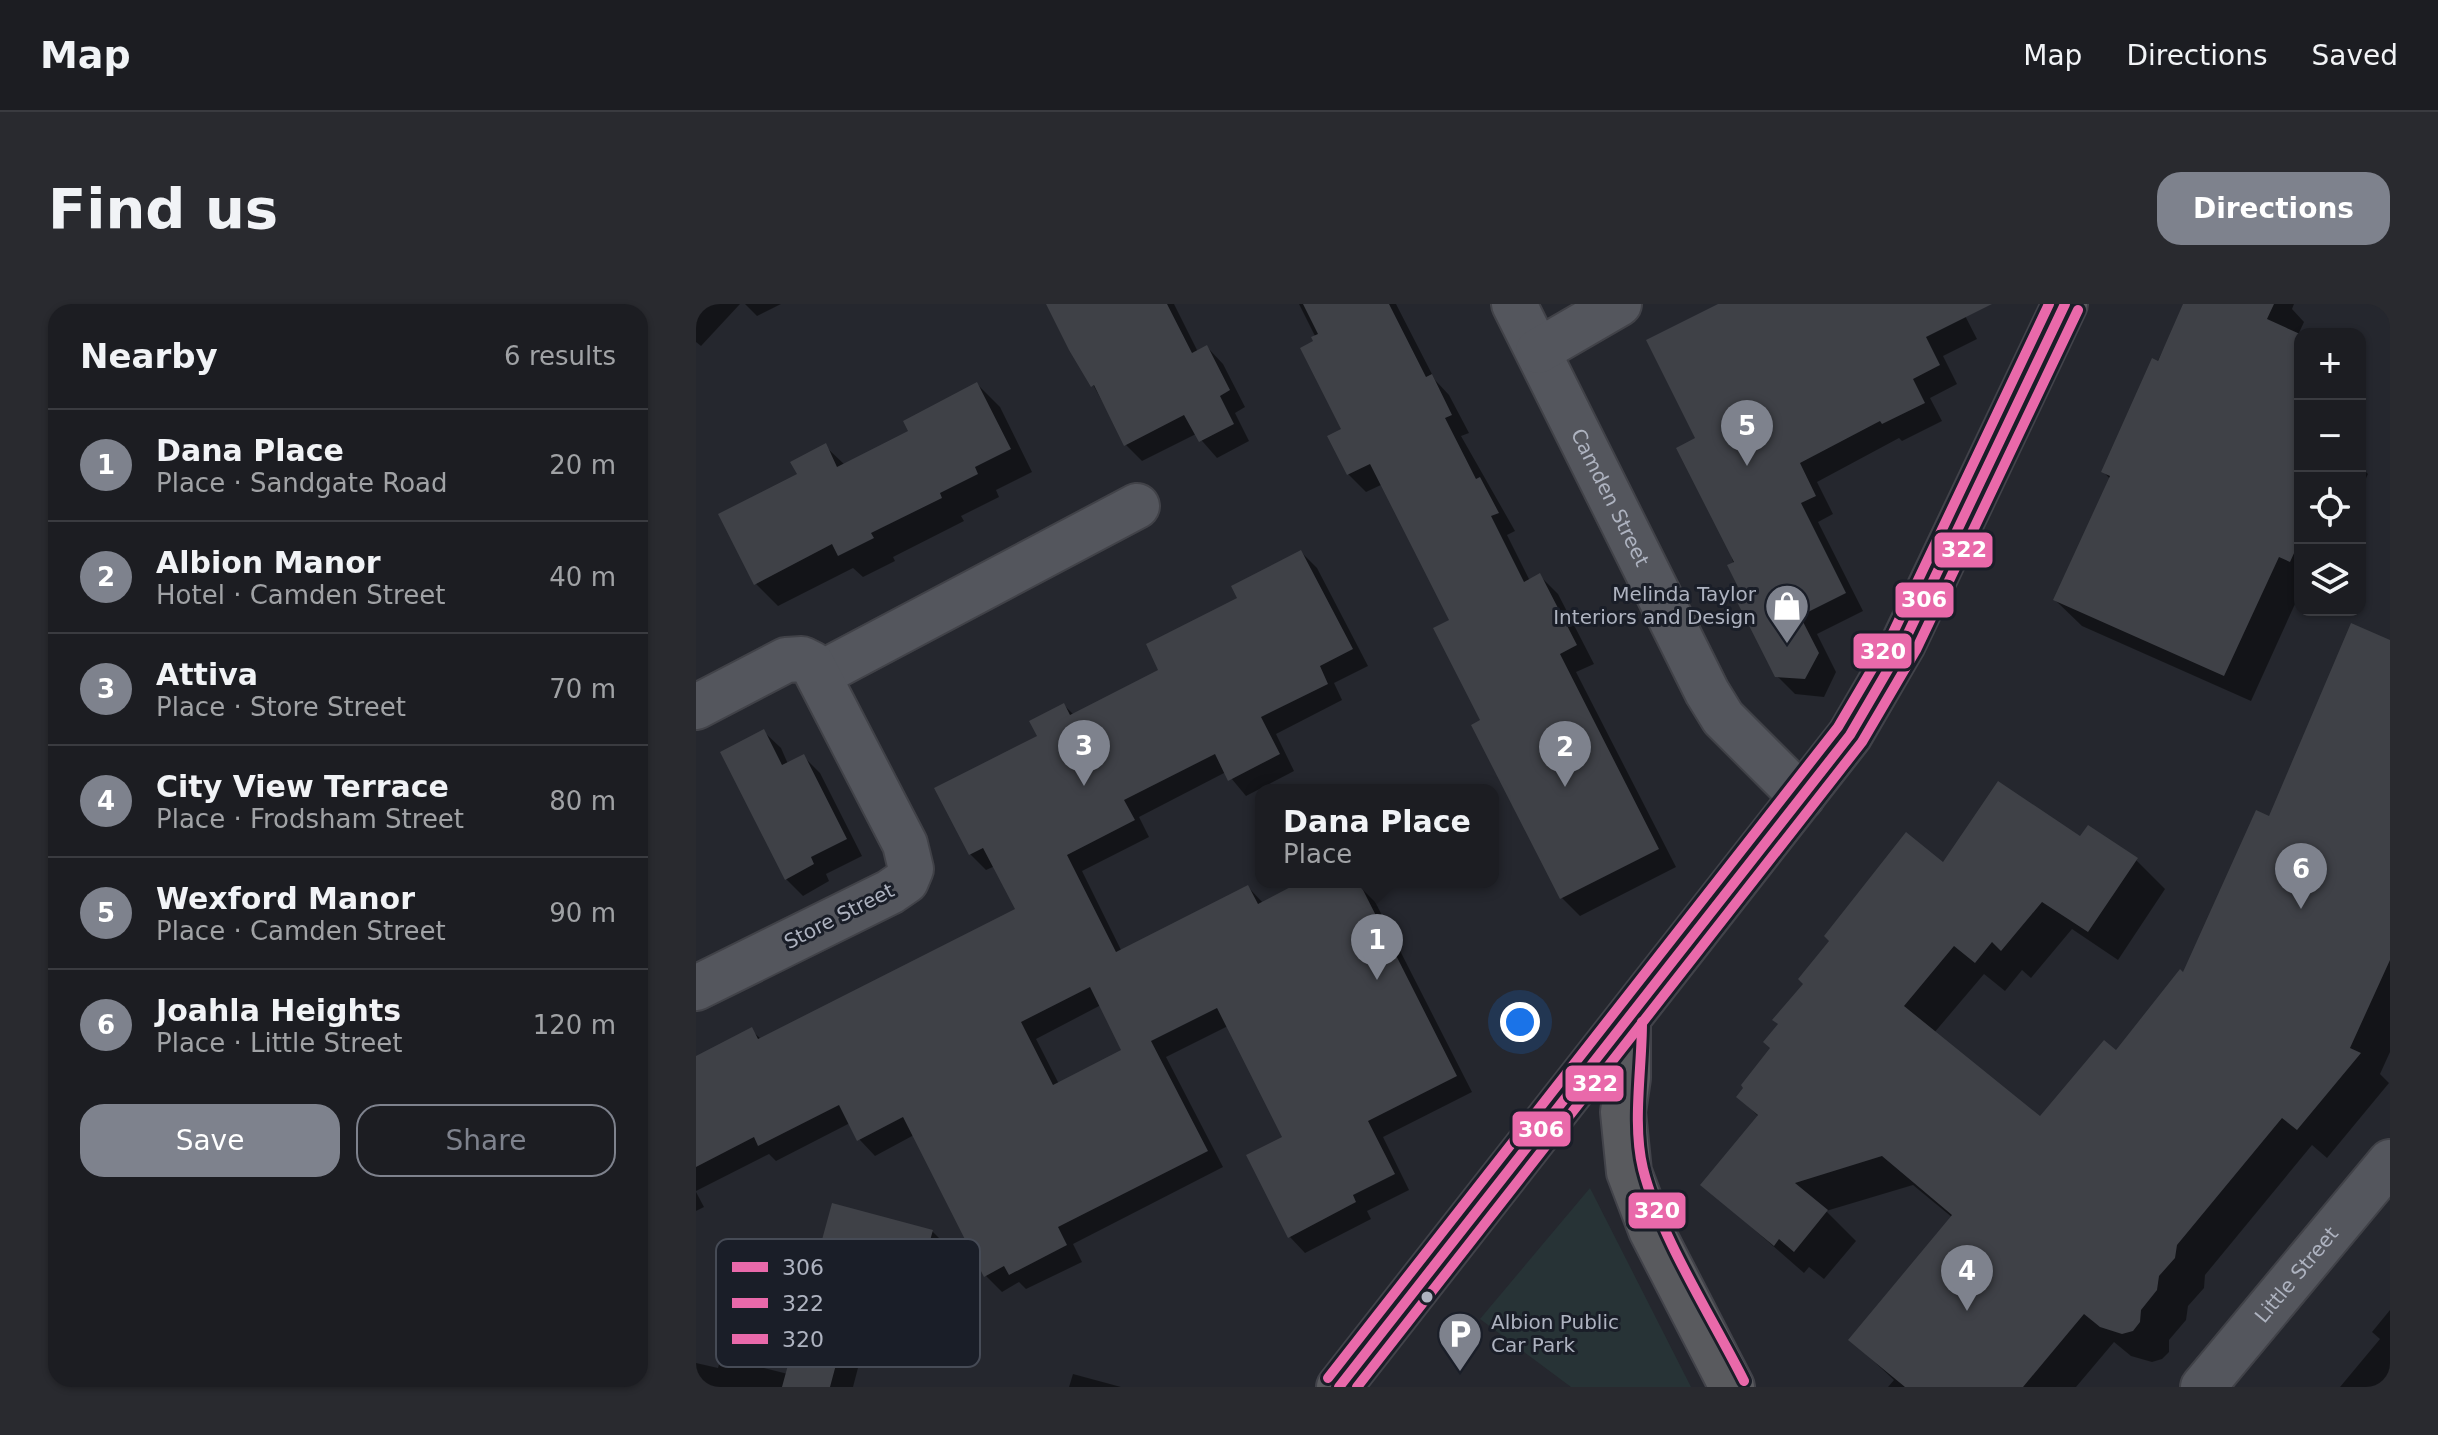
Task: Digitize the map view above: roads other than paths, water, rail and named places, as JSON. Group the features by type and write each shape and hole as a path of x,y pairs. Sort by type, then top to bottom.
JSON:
{"highway":[{"path":"1339,1387 1628,1022 1802,797 1879,690 2065,304"},
{"path":"1628,1022 1628,1078 1623,1112 1629,1172 1651,1230 1732,1387"}],"street":[{"name":"Camden Street","path":"1514,304 1707,692 1723,718 1802,797"},
{"path":"1538,351 1619,304"},
{"path":"696,707 791,658 808,661 820,674 1137,506"},
{"name":"Store Street","path":"696,988 890,892 911,873 905,844 820,674"},
{"name":"Little Street","path":"2203,1387 2390,1162"}],"place":[{"name":"Wexford Manor","path":"1747,466"},
{"name":"Melinda Taylor Interiors and Design","path":"1787,645"},
{"name":"Attiva","path":"1084,786"},
{"name":"Albion Manor","path":"1565,787"},
{"name":"Joahla Heights","path":"2301,909"},
{"name":"Dana Place","path":"1377,980"},
{"name":"City View Terrace","path":"1967,1311"},
{"name":"Albion Public Car Park","path":"1460,1373"}]}
